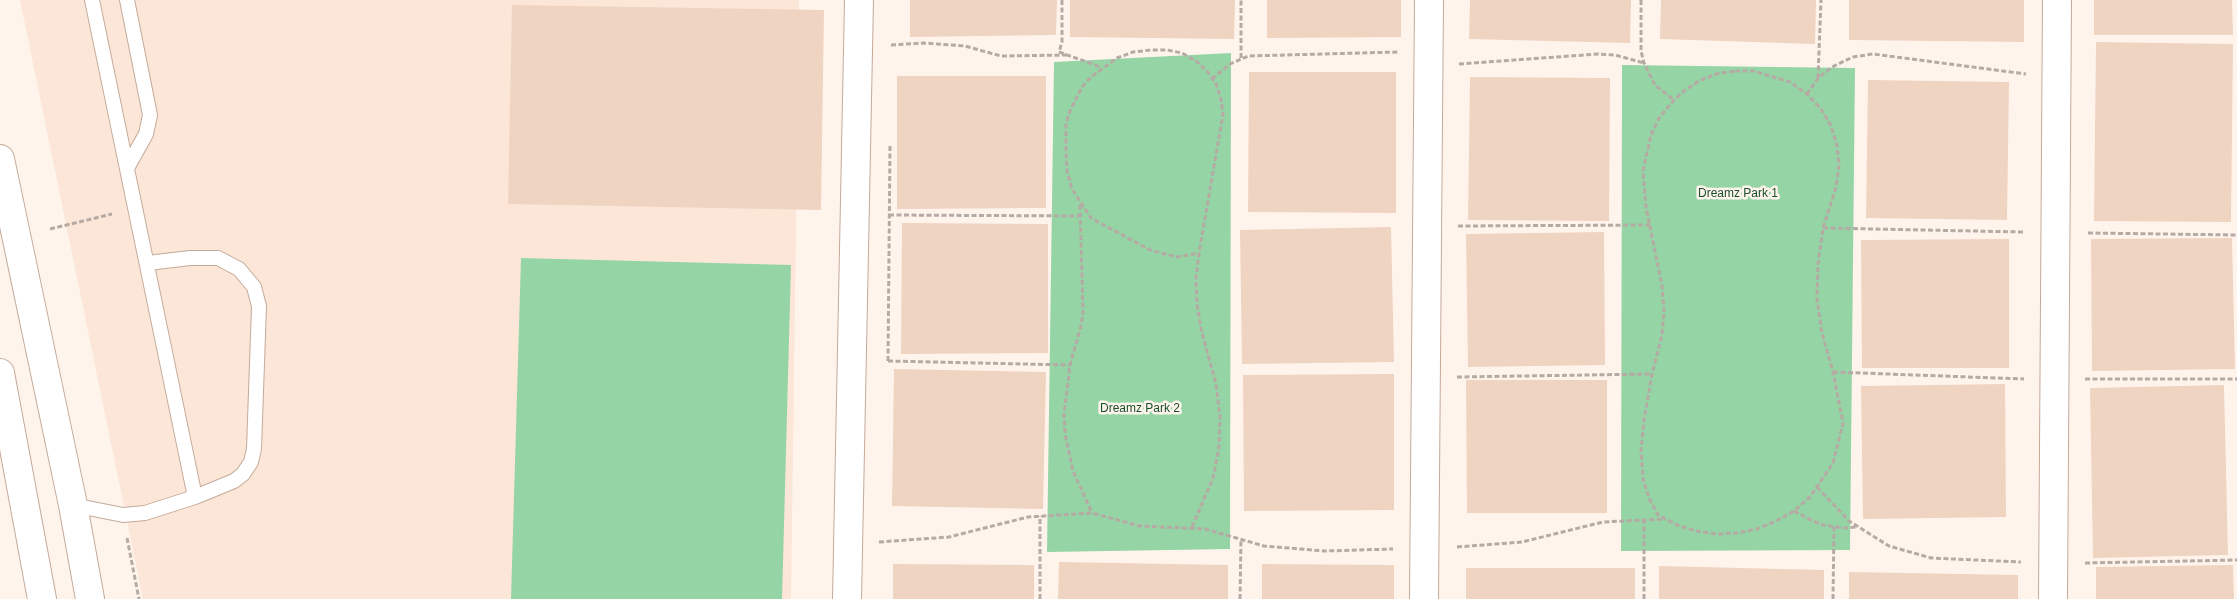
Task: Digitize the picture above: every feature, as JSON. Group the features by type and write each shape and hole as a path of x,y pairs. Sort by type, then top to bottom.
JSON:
{"street":[{"path":"847,599 859,0"},
{"path":"1424,599 1429,0"},
{"path":"2053,599 2057,0"},
{"path":"0,159 74,505 90,599"},
{"path":"0,373 42,599"}],"lane":[{"path":"92,0 195,497"},
{"path":"127,0 150,115 146,134 127,168"},
{"path":"74,505 123,515 145,513 195,497 234,481 243,474 251,462 254,449 259,306 254,287 239,269 218,258 190,258 148,263"}],"path":[{"path":"1062,0 1062,42 1059,52 1101,68"},
{"path":"1241,0 1241,58"},
{"path":"1641,0 1641,52 1644,64 1655,85 1674,100"},
{"path":"1818,78 1821,0"},
{"path":"891,54 892,36"},
{"path":"892,45 924,43 965,46 1001,56 1069,56"},
{"path":"1192,528 1213,478 1218,447 1220,416 1216,384 1201,329 1197,304 1199,253 1223,114 1221,99 1208,71 1196,61 1182,53 1167,50 1133,52 1117,58 1101,68 1078,93 1066,124 1067,171 1072,189 1080,204 1091,218 1150,250 1177,256 1199,253"},
{"path":"1212,79 1230,64 1241,58 1254,55 1429,59 1598,54 1615,55 1644,64"},
{"path":"1807,94 1818,78 1834,66 1853,57 1873,54 2056,79"},
{"path":"1734,71 1753,71 1771,75 1790,82 1807,94 1821,108 1832,126 1837,146 1839,166 1836,187 1823,228 1818,264 1817,299 1822,333 1833,372 1843,423 1833,463 1817,487 1794,510 1764,526 1737,533 1716,534 1696,531 1658,515 1648,498 1643,479 1641,465 1644,420 1652,374 1662,335 1664,310 1662,286 1644,189 1646,153 1659,118 1674,100 1699,81 1716,74 1734,71"},
{"path":"888,361 890,139"},
{"path":"1080,204 1083,312 1070,365 1064,415 1064,434 1073,471 1092,513"},
{"path":"50,229 136,209"},
{"path":"854,215 1081,216"},
{"path":"1427,227 1650,225"},
{"path":"851,360 1070,365"},
{"path":"1426,378 1652,374"},
{"path":"1817,487 1832,506 1858,527 1889,546 1931,558 2053,563 2237,560"},
{"path":"1794,510 1813,521 1834,527 1858,527"},
{"path":"848,543 949,537 1007,522 1040,516 1092,513 1140,526 1192,528 1264,546 1324,551 1424,549 1522,542 1587,524 1666,519"},
{"path":"123,515 139,599"},
{"path":"1040,516 1040,599"},
{"path":"1644,520 1644,599"},
{"path":"1833,599 1834,527"},
{"path":"1240,599 1241,539"}],"shaded area":[{"path":"20,0 799,0 791,599 143,599"}],"green space":[{"name":"Dreamz Park 2","path":"1231,53 1230,549 1047,552 1054,62"},
{"name":"Dreamz Park 1","path":"1622,65 1855,68 1850,550 1621,551"},
{"path":"521,258 791,265 782,599 511,599"}],"building":[{"path":"910,0 1057,0 1056,35 910,37"},
{"path":"1070,0 1235,0 1234,39 1070,37"},
{"path":"1267,0 1401,0 1401,37 1267,38"},
{"path":"1470,0 1631,0 1630,43 1469,39"},
{"path":"1661,0 1816,0 1815,44 1660,39"},
{"path":"1849,0 2024,0 2024,42 1849,40"},
{"path":"2094,0 2232,0 2233,35 2094,35"},
{"path":"512,5 824,10 821,210 508,204"},
{"path":"2096,42 2233,44 2231,222 2094,221"},
{"path":"1249,72 1396,72 1396,213 1248,212"},
{"path":"897,76 1046,76 1046,208 897,209"},
{"path":"1470,77 1610,78 1609,221 1468,220"},
{"path":"1868,80 2009,82 2007,220 1866,218"},
{"path":"902,223 1048,224 1048,353 901,354"},
{"path":"1391,227 1394,362 1242,364 1240,230"},
{"path":"1604,232 1605,365 1468,367 1466,234"},
{"path":"2232,238 2235,369 2092,371 2091,239"},
{"path":"2009,239 2009,368 1862,368 1861,240"},
{"path":"894,369 1046,372 1043,509 892,506"},
{"path":"1394,374 1394,510 1244,511 1243,375"},
{"path":"1466,380 1607,380 1607,513 1467,513"},
{"path":"2005,384 2006,517 1863,519 1861,386"},
{"path":"2224,385 2228,555 2093,558 2090,388"},
{"path":"1059,562 1228,565 1228,599 1058,599"},
{"path":"893,564 1034,565 1034,599 893,599"},
{"path":"1262,564 1394,565 1394,599 1262,599"},
{"path":"2233,565 2234,599 2096,599 2096,567"},
{"path":"1659,566 1824,570 1824,599 1659,599"},
{"path":"1466,568 1635,568 1635,599 1466,599"},
{"path":"1849,572 2018,575 2018,599 1849,599"}]}
